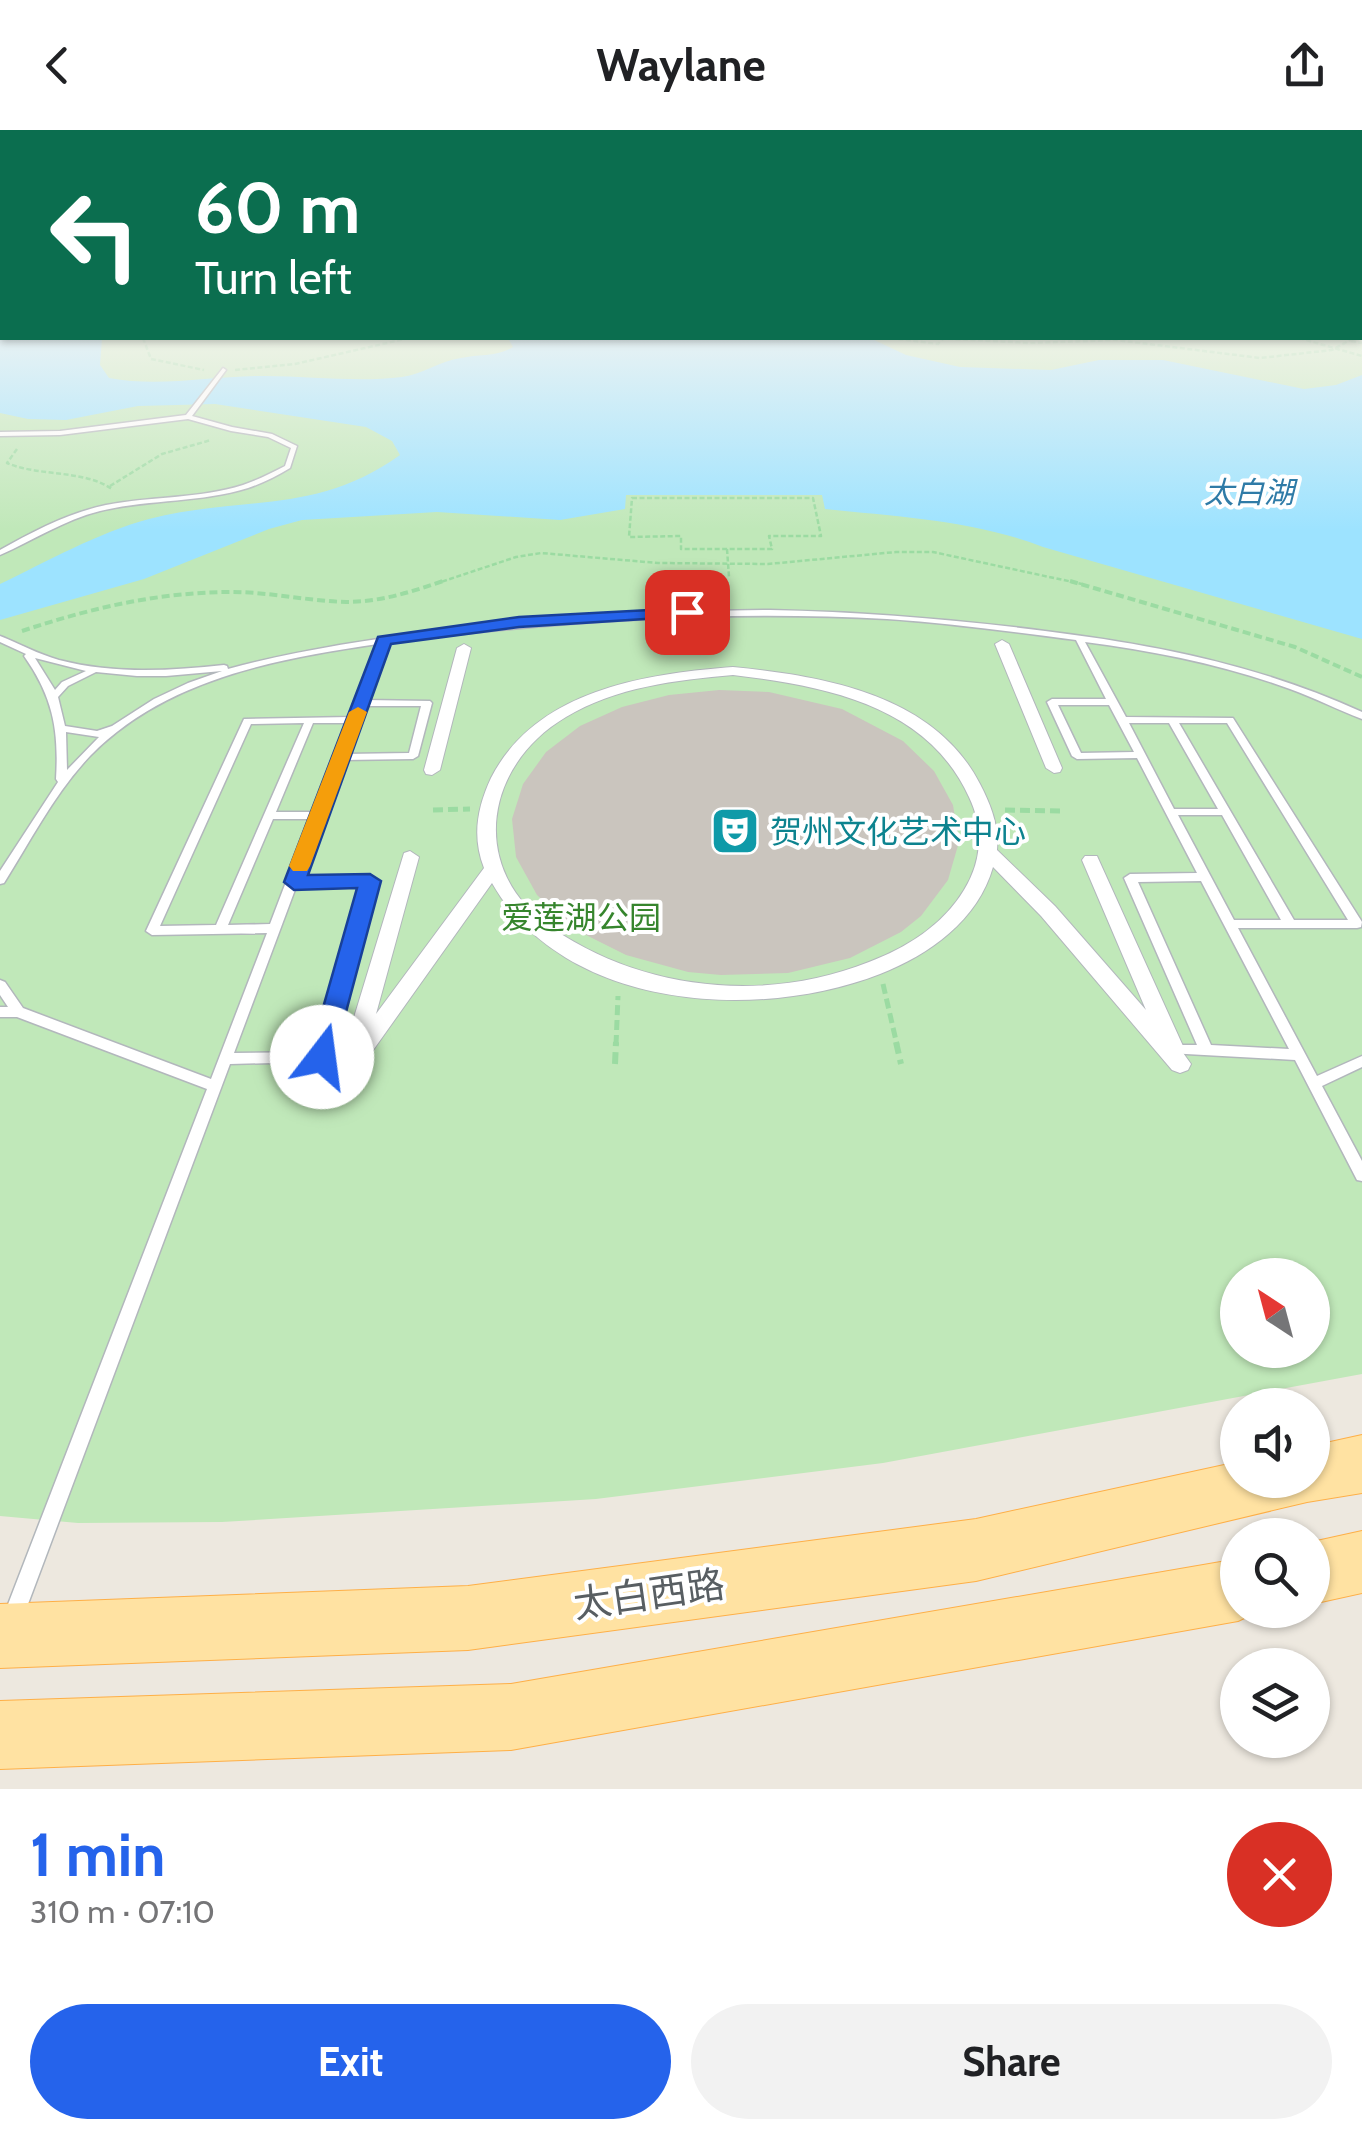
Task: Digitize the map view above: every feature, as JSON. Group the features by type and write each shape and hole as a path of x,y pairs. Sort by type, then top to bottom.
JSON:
{"main road":[{"path":"1330,1471 1362,1464"},
{"name":"太白西路","path":"3,1636 468,1618 976,1550 1220,1496"},
{"path":"1330,1569 1362,1562"},
{"path":"0,1734 511,1716 1220,1593"}],"street":[{"path":"1002,644 1054,768"},
{"path":"432,770 464,648"},
{"path":"733,672 792,676 900,713 943,744 974,782 988,825 988,852 974,892 942,930 894,962 831,984 760,994 687,990 618,972 561,945 518,909 493,869 485,842 488,808 500,773 529,737 570,708 620,688 675,675 733,672"},
{"path":"988,852 1048,912 1180,1064 1091,860"},
{"path":"410,857 352,1064 493,869"}],"lane":[{"path":"188,417 218,375"},
{"path":"0,434 34,434 188,417 284,439 295,447 288,467 250,488 109,506 47,526 0,554"},
{"path":"0,639 27,654 94,672 160,674 251,664 384,640 519,622 716,612 892,617 1078,638 1234,666 1298,686 1362,716"},
{"path":"1078,638 1362,1175"},
{"path":"3,1636 384,640"},
{"path":"27,654 54,696 63,728 61,779"},
{"path":"0,880 61,779 116,729 166,698 251,664"},
{"path":"54,696 65,684 94,672"},
{"path":"160,674 173,683 166,698"},
{"path":"1112,702 1052,702 1077,756 1140,755"},
{"path":"340,757 413,756 428,703 361,703"},
{"path":"220,929 310,720"},
{"path":"276,928 152,931 247,721 355,720"},
{"path":"1122,720 1230,720 1356,924 1228,924"},
{"path":"1172,720 1290,924"},
{"path":"63,728 98,734 116,729"},
{"path":"1170,812 1225,812"},
{"path":"269,815 318,816"},
{"path":"1203,877 1130,878 1206,1050"},
{"path":"294,882 370,881 322,1057"},
{"path":"0,985 18,1012"},
{"path":"0,1012 18,1012 215,1086"},
{"path":"1173,1048 1298,1054"},
{"path":"226,1059 354,1056"},
{"path":"1314,1084 1362,1062"}],"path":[{"path":"110,486 162,454 192,447 230,429"},
{"path":"34,434 7,463 38,474 97,480 110,486"},
{"path":"109,506 110,486"},
{"path":"632,498 813,498 821,536 770,536 772,550 727,550 680,549 681,536 629,536 632,498"},
{"path":"727,550 729,577"},
{"path":"15,633 85,610 164,595 234,592 348,602 396,597 516,557 542,553 658,563 728,564 801,562 896,552 971,558 1083,584 1295,647 1362,676"},
{"path":"433,810 488,808"},
{"path":"984,810 1062,812"},
{"path":"880,967 901,1064"},
{"path":"615,1064 618,972"}],"green space":[{"name":"爱莲湖公园","path":"0,375 1362,375 1362,1374 1287,1388 1220,1388 1220,1400 883,1463 596,1499 222,1522 78,1523 0,1516"}],"water":[{"name":"太白湖","path":"0,375 107,375 146,382 256,376 365,379 408,375 1238,375 1304,389 1336,385 1362,375 1362,639 990,531 825,509 822,495 626,495 625,509 560,520 437,512 302,520 269,529 144,579 0,620 0,584 111,532 183,512 307,496 369,474 400,455 392,441 366,427 215,404 138,406 66,420 28,419 0,413"}],"building":[{"name":"贺州文化艺术中心","path":"719,690 769,692 842,709 903,741 934,771 953,805 959,842 948,880 921,916 901,932 850,958 788,973 721,975 688,972 626,955 574,929 537,895 516,857 512,819 523,784 546,752 580,726 622,707 669,695"}],"slow traffic":[{"path":"300,866 358,712"}],"place":[{"name":"贺州文化艺术中心","path":"735,831"}],"route":[{"path":"322,1057 370,881 294,882 384,640 519,622 687,612"}]}
